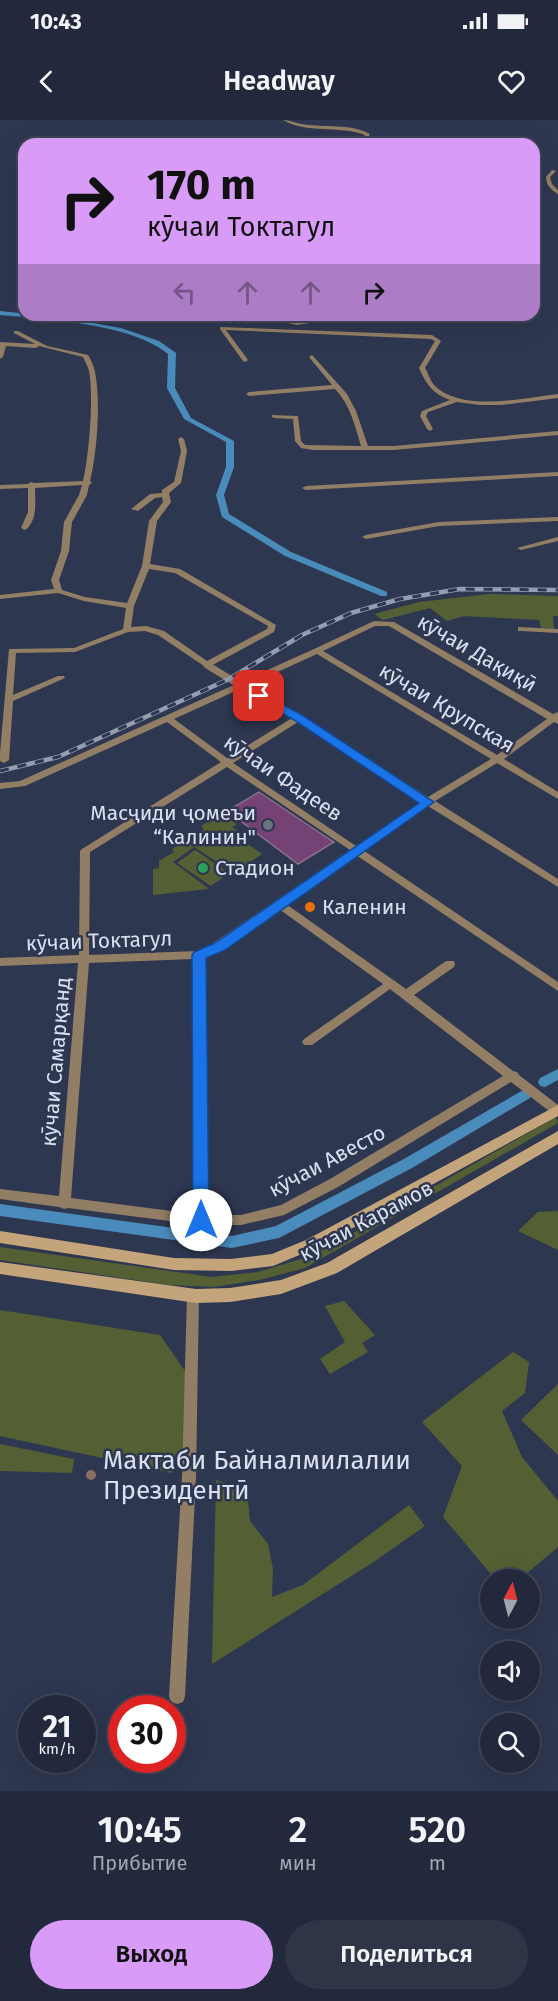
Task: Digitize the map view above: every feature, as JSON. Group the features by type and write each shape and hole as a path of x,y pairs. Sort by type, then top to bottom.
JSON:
{"main road":[{"name":"кӯчаи Карамов","path":"0,1237 174,1264 231,1265 273,1260 311,1244 557,1110"},
{"name":"кӯчаи Карамов","path":"0,1268 193,1295 230,1295 281,1287 332,1268 558,1137"}],"street":[{"path":"285,120 299,124 342,123 368,134 366,138"},
{"path":"554,171 548,177 548,182 558,192"},
{"path":"287,321 297,323 312,321"},
{"path":"245,360 222,327 432,337 438,341 422,368 424,377 431,387 455,400"},
{"path":"16,332 45,347"},
{"path":"0,357 2,344 45,347 86,356 90,363 94,405 88,483 68,522 65,551 55,580 58,591"},
{"path":"312,357 353,411 365,448"},
{"path":"249,394 337,387"},
{"path":"430,429 423,416 425,411 455,400 502,402 558,396"},
{"path":"274,416 296,417 298,441 307,448 415,447 558,433"},
{"path":"127,630 130,606 146,566 150,528 167,502 165,492 177,483 184,451 181,439"},
{"path":"306,488 558,474"},
{"path":"0,487 88,483"},
{"path":"25,528 32,512 31,484"},
{"path":"135,509 153,496 165,495"},
{"path":"366,537 411,527 439,524 558,519"},
{"path":"521,548 558,539"},
{"path":"146,566 177,571 272,625 268,632 207,664"},
{"path":"0,597 58,591 84,599 130,606"},
{"name":"кӯчаи Дақиқӣ","path":"317,651 377,622 391,624 556,718"},
{"path":"0,651 75,650 127,630 140,627 153,629 240,685 298,718 558,884"},
{"path":"521,629 558,632"},
{"path":"3,760 5,704 12,651"},
{"path":"0,786 22,784 317,651"},
{"name":"кӯчаи Крупская","path":"317,651 558,796"},
{"path":"5,704 61,678"},
{"name":"кӯчаи Фадеев","path":"168,718 226,762 558,987"},
{"name":"кӯчаи Самарқанд","path":"64,1204 84,960 85,851 298,718"},
{"name":"кӯчаи Токтагул","path":"0,962 199,955 220,946 428,802 498,759 556,718"},
{"path":"279,904 406,995 557,1110"},
{"path":"199,955 201,1220"},
{"path":"406,995 450,964"},
{"path":"308,1042 390,984"},
{"name":"кӯчаи Авесто","path":"0,1194 201,1220 241,1220 284,1210 334,1183 513,1075"},
{"path":"177,1695 189,1476 193,1295"}],"green space":[{"path":"490,594 558,596 558,616 553,616 554,629 541,628 539,620 464,616 447,621 430,608 383,620 374,614 419,602"},
{"path":"221,813 237,824 232,827 239,832 236,836 262,854 234,873 194,847 173,862 209,889 153,895 153,869 159,868 159,861 174,852 172,849 204,829 201,826"},
{"name":"Стадион","path":"195,850 229,873 211,886 177,863"},
{"path":"556,1117 558,1123 305,1268 259,1280 214,1287 169,1285 0,1260 0,1247 212,1277 258,1272 304,1258 346,1237"},
{"path":"558,1211 558,1250 518,1231 538,1212"},
{"path":"344,1301 375,1335 362,1343 368,1352 330,1374 320,1359 345,1342 325,1306"},
{"path":"0,1310 160,1335 194,1384 188,1441 172,1473 0,1436"},
{"path":"513,1352 529,1362 525,1393 502,1411 522,1457 558,1501 558,1547 532,1569 487,1569 443,1517 462,1466 422,1422"},
{"path":"558,1384 558,1455 521,1420"},
{"path":"0,1444 74,1459 72,1473 0,1471"},
{"path":"216,1480 247,1489 250,1521 268,1544 273,1569 272,1597 303,1585 409,1505 425,1526 372,1563 212,1664"}],"building":[{"path":"259,792 334,842 298,864 227,811"}],"waterway":[{"path":"0,313 18,315"},
{"path":"71,321 121,330 140,336 163,345 172,353 171,388 188,419 230,441 230,467 220,495 225,515 288,554 384,594"},
{"path":"545,1082 558,1074"},
{"path":"0,1210 232,1242 279,1232 407,1164 525,1094"}],"railway":[{"path":"0,771 58,757 229,679 302,635 351,613 400,599 460,589 558,590"}],"place":[{"name":"Масҷиди ҷомеъи “Калинин\"","path":"268,825"},
{"name":"Стадион","path":"203,868"},
{"name":"Каленин","path":"310,907"},
{"name":"Мактаби Байналмилалии Президентӣ","path":"91,1475"}],"route":[{"path":"201,1220 199,955 220,946 428,802 298,718 259,696"}]}
